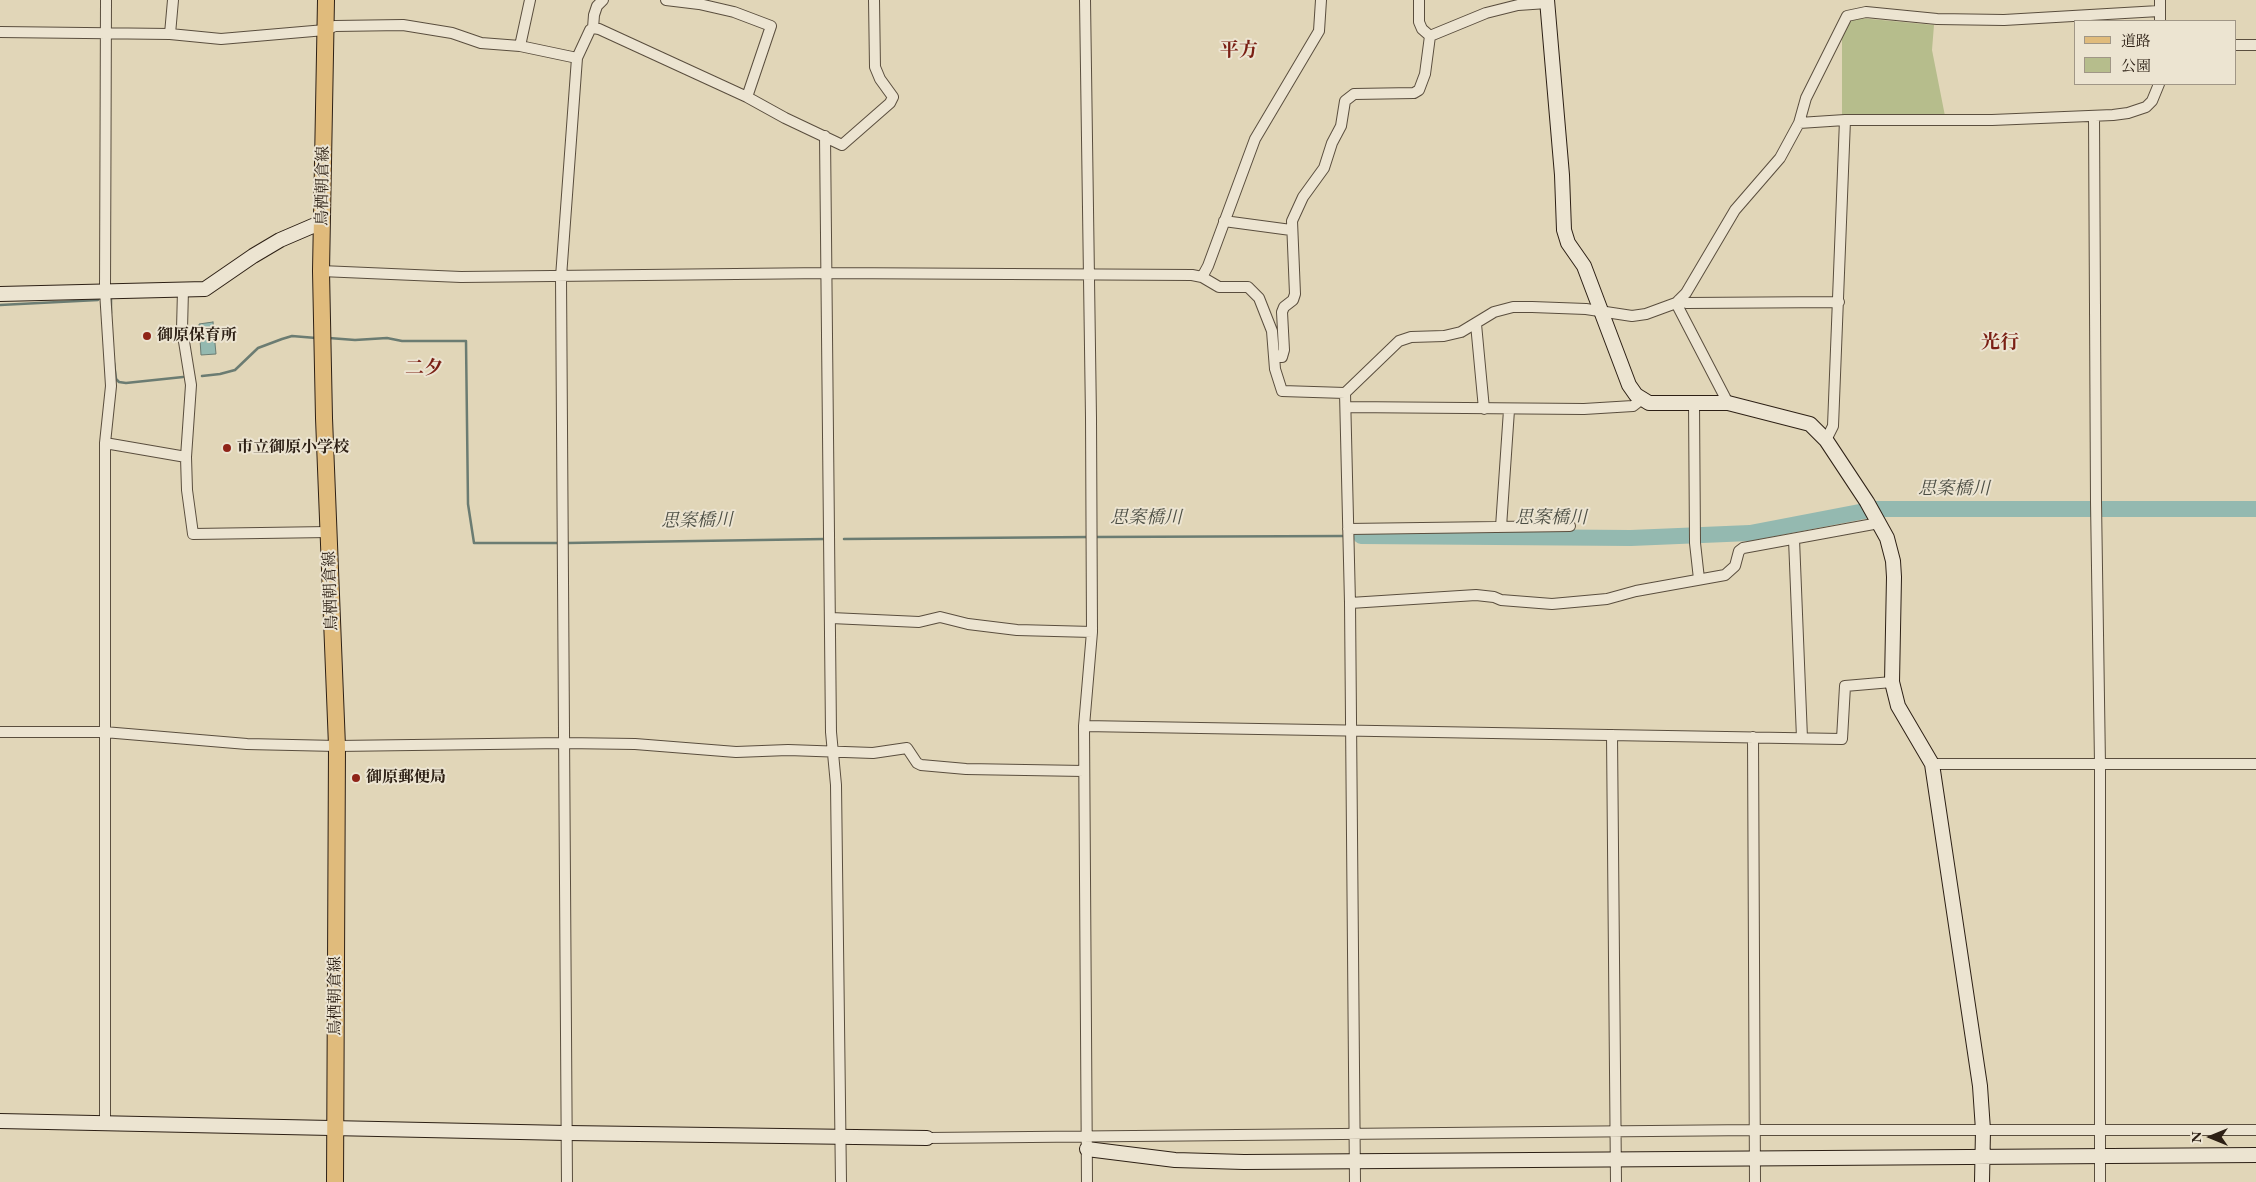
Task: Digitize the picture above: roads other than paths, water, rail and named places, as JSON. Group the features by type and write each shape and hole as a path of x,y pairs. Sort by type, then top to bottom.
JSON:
{"main road":[{"name":"鳥栖朝倉線","path":"326,0 322,271 337,746 335,1182"}],"street":[{"path":"105,1122 105,443 111,386 105,291 106,0"},
{"path":"170,34 173,0"},
{"path":"520,46 530,0"},
{"path":"567,1182 561,277 578,58 590,30 593,28 597,6 603,0"},
{"path":"666,0 699,4 734,12 771,26 747,97"},
{"path":"593,28 599,29 747,97 785,118 842,145 890,103 893,97 880,79 875,67 874,0"},
{"path":"1085,0 1092,632 1084,726 1087,1182"},
{"path":"1202,277 1208,266 1255,139 1319,31 1321,0"},
{"path":"1419,0 1419,22 1422,29 1430,36"},
{"path":"1430,36 1486,13 1547,1 1562,174 1564,230 1568,243 1584,266 1629,385 1636,396 1649,402 1728,403 1810,424 1826,440 1867,502 1887,538 1893,561 1892,682 1898,706 1932,764 1980,1086 1984,1130 1982,1182"},
{"path":"322,271 461,277 827,273 1202,277 1219,288 1239,287 1252,290 1264,309 1272,331 1275,369 1282,391 1345,393 1399,341 1411,337 1444,336 1461,332 1494,312 1513,307 1601,312 1632,316 1646,314 1677,301 1686,293 1735,210 1780,158 1799,123 1806,98 1847,16 1855,13 2004,20 2160,11"},
{"path":"0,32 170,34 221,39 325,30 334,26 417,26 452,33 482,43 520,46 578,58"},
{"path":"1274,357 1282,357 1284,350 1282,312 1284,307 1293,300 1294,294 1292,221 1303,197 1324,168 1332,143 1341,126 1345,101 1354,94 1414,93 1419,90 1425,74 1430,36"},
{"path":"2236,45 2256,45"},
{"path":"1799,123 1845,120 1992,120 2094,117 2128,113 2146,107 2152,101 2159,85"},
{"path":"2094,117 2096,502 2100,764 2100,1182"},
{"path":"1826,440 1833,426 1845,120"},
{"path":"825,136 841,1182"},
{"path":"1224,221 1291,230"},
{"path":"0,294 205,289 214,285 253,256 280,240 322,222"},
{"path":"183,290 182,329 191,385 186,457 187,490 193,534 329,532"},
{"path":"1677,301 1686,303 1839,302"},
{"path":"1677,301 1728,403"},
{"path":"1476,324 1484,409"},
{"path":"1345,393 1350,603 1355,1182"},
{"path":"1346,406 1509,410 1620,408 1633,406 1642,399"},
{"path":"1694,403 1695,543 1699,579"},
{"path":"1501,527 1509,410"},
{"path":"105,443 186,457"},
{"path":"1350,603 1476,595 1531,603 1560,603 1607,599 1725,575 1735,566 1739,551 1743,548 1879,523"},
{"path":"1348,534 1570,526"},
{"path":"1794,539 1802,738"},
{"path":"831,618 919,622 940,616 968,624 1001,628 1092,632"},
{"path":"1084,726 1842,739 1845,686 1892,682"},
{"path":"0,732 104,732 246,744 337,746 564,743 635,744 736,752 833,750 873,753 907,748 921,765 966,769 1084,771"},
{"path":"1612,735 1616,1182"},
{"path":"1753,737 1755,1182"},
{"path":"1932,764 2256,764"},
{"path":"0,1120 567,1133 841,1136 1087,1142 1354,1133 1754,1130 2256,1130"},
{"path":"1087,1142 1155,1158 1209,1162 2256,1155"}],"water":[{"path":"213,322 216,354 201,355 199,324"}],"waterway":[{"path":"111,299 111,313"},
{"path":"0,305 98,300"},
{"path":"202,376 235,370 258,348 282,339 292,336 316,338"},
{"path":"329,338 466,341 468,504 474,543 559,543"},
{"path":"114,363 116,379 119,382 126,383 183,377"},
{"name":"思案橋川","path":"1361,536 1631,538 1750,533 1875,509 2256,509"},
{"name":"思案橋川","path":"1095,537 1345,536"},
{"name":"思案橋川","path":"1350,536 1361,536"},
{"name":"思案橋川","path":"844,539 1090,537"},
{"name":"思案橋川","path":"567,543 825,539"}],"place":[{"name":"御原保育所","path":"147,336"},
{"name":"市立御原小学校","path":"227,448"},
{"name":"御原郵便局","path":"356,778"}],"district":[{"name":"平方","path":"1239,51"},
{"name":"光行","path":"2000,343"},
{"name":"二夕","path":"424,369"}]}
